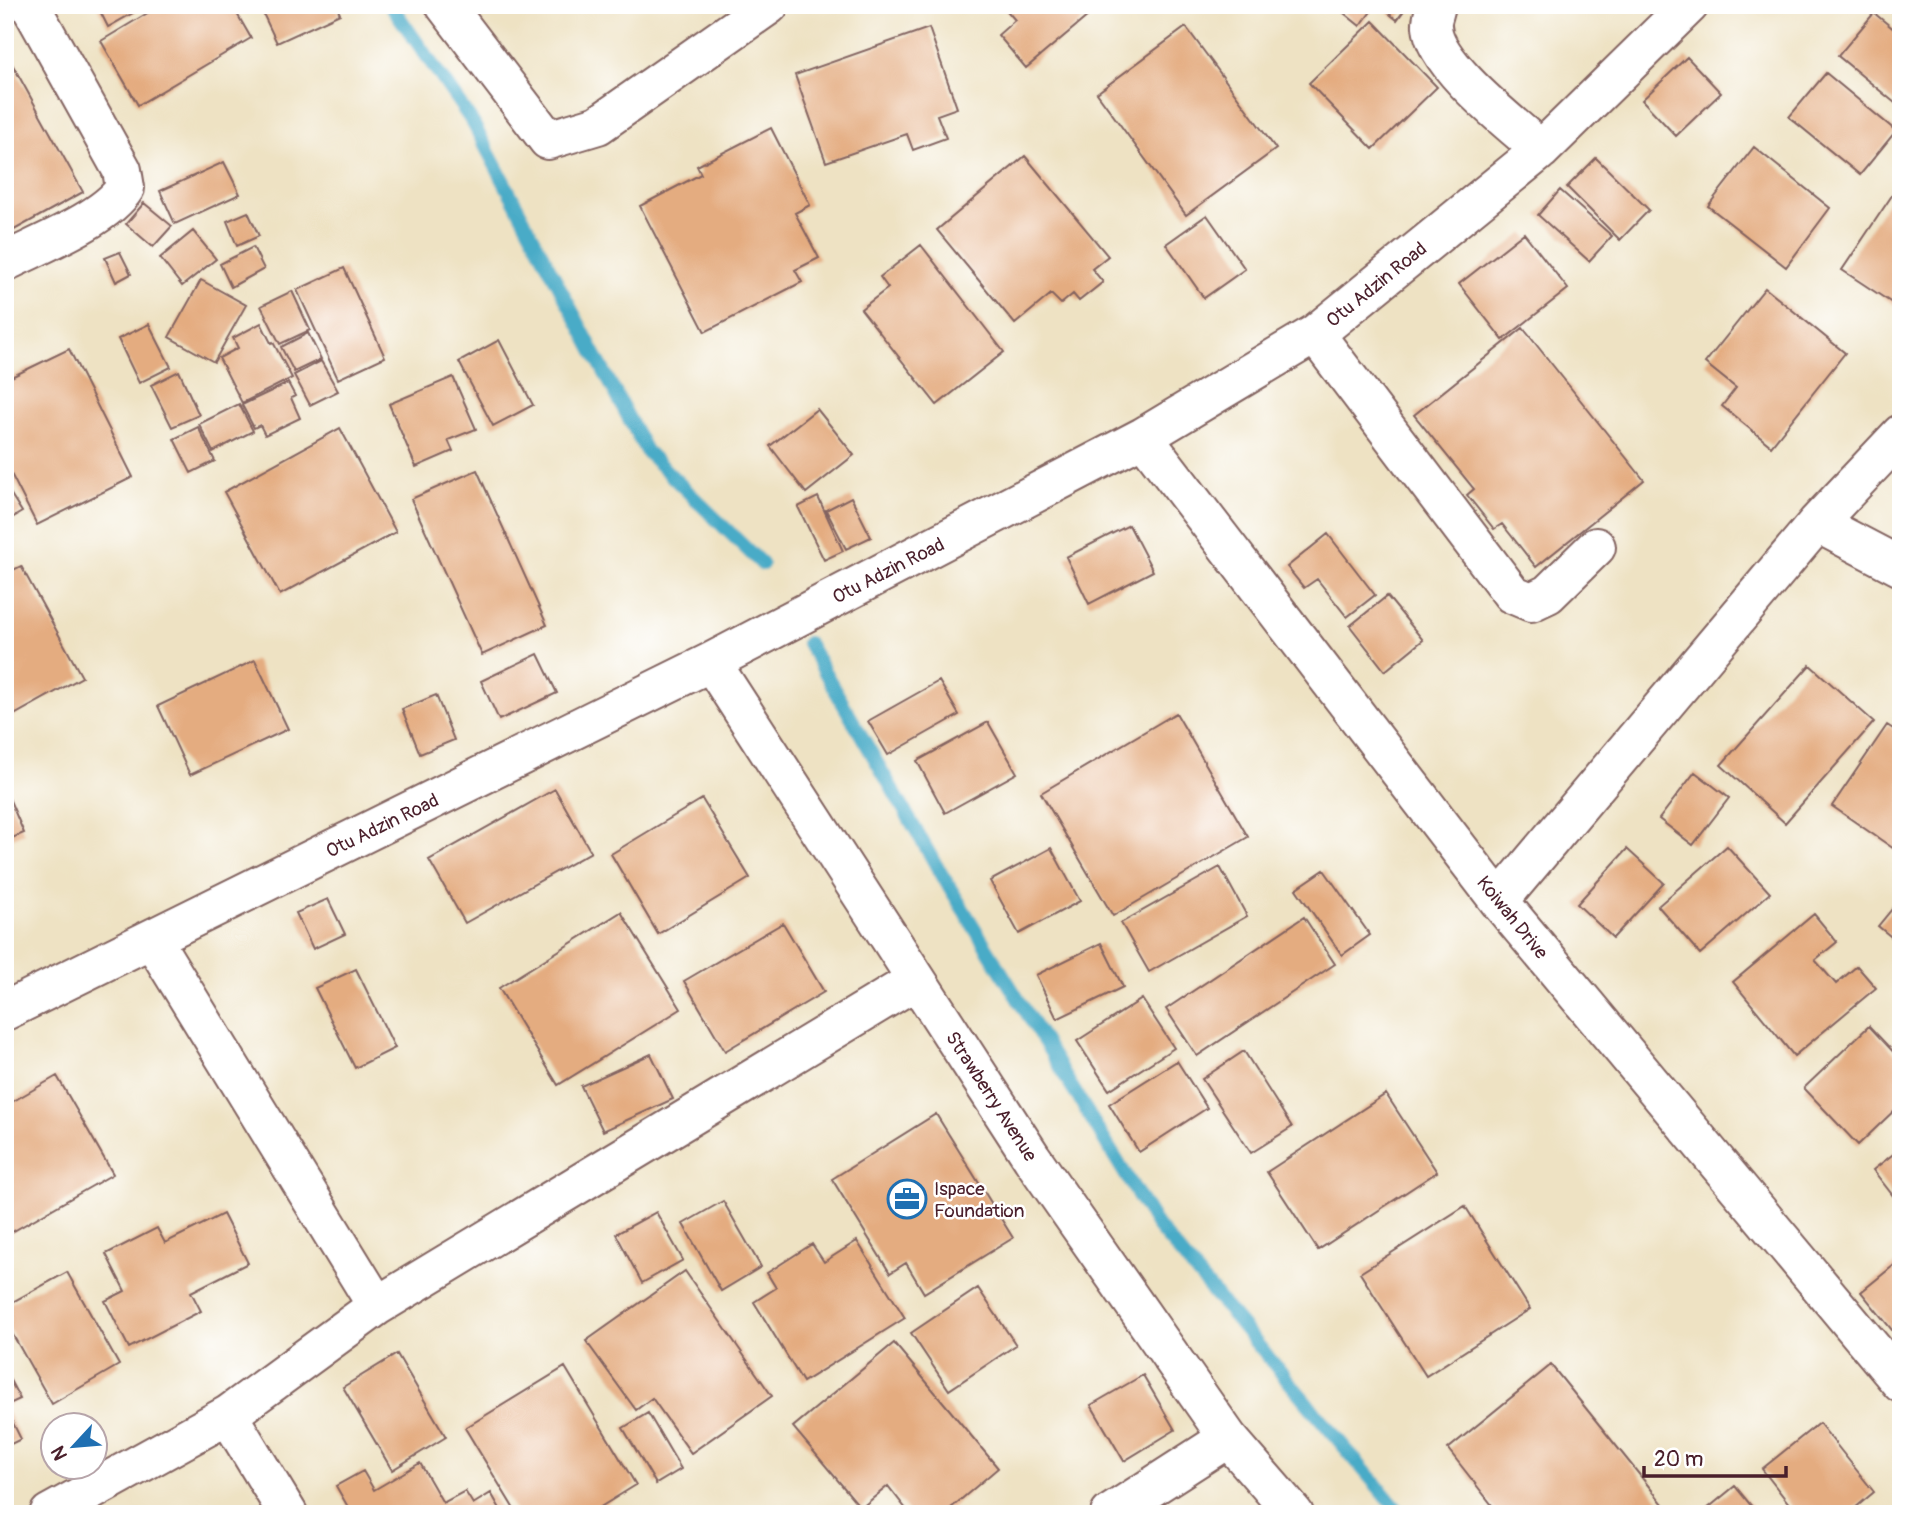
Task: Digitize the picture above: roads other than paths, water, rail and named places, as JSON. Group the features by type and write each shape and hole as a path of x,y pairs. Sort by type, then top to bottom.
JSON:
{"street":[{"path":"5,262 83,223 120,196 125,188 122,170 30,5"},
{"path":"445,5 548,140 598,125 769,5"},
{"path":"1436,5 1431,26 1438,48 1458,75 1541,150"},
{"name":"Otu Adzin Road","path":"5,1011 711,662 1143,438 1315,334 1541,150 1689,5"},
{"path":"1315,334 1512,594 1531,601 1548,594 1596,547"},
{"path":"1500,901 1817,523 1901,434"},
{"name":"Koiwah Drive","path":"1143,438 1500,901 1901,1383"},
{"path":"1817,523 1901,567"},
{"name":"Strawberry Avenue","path":"711,662 1032,1158 1228,1438 1294,1514"},
{"path":"152,939 377,1306"},
{"path":"49,1514 228,1415 377,1306 916,980"},
{"path":"228,1415 288,1514"},
{"path":"1110,1514 1228,1438"}],"waterway":[{"path":"391,5 473,123 646,451 762,564"},
{"path":"808,643 936,865 1157,1226 1401,1514"}],"place":[{"name":"Ispace Foundation","path":"907,1199"}]}
